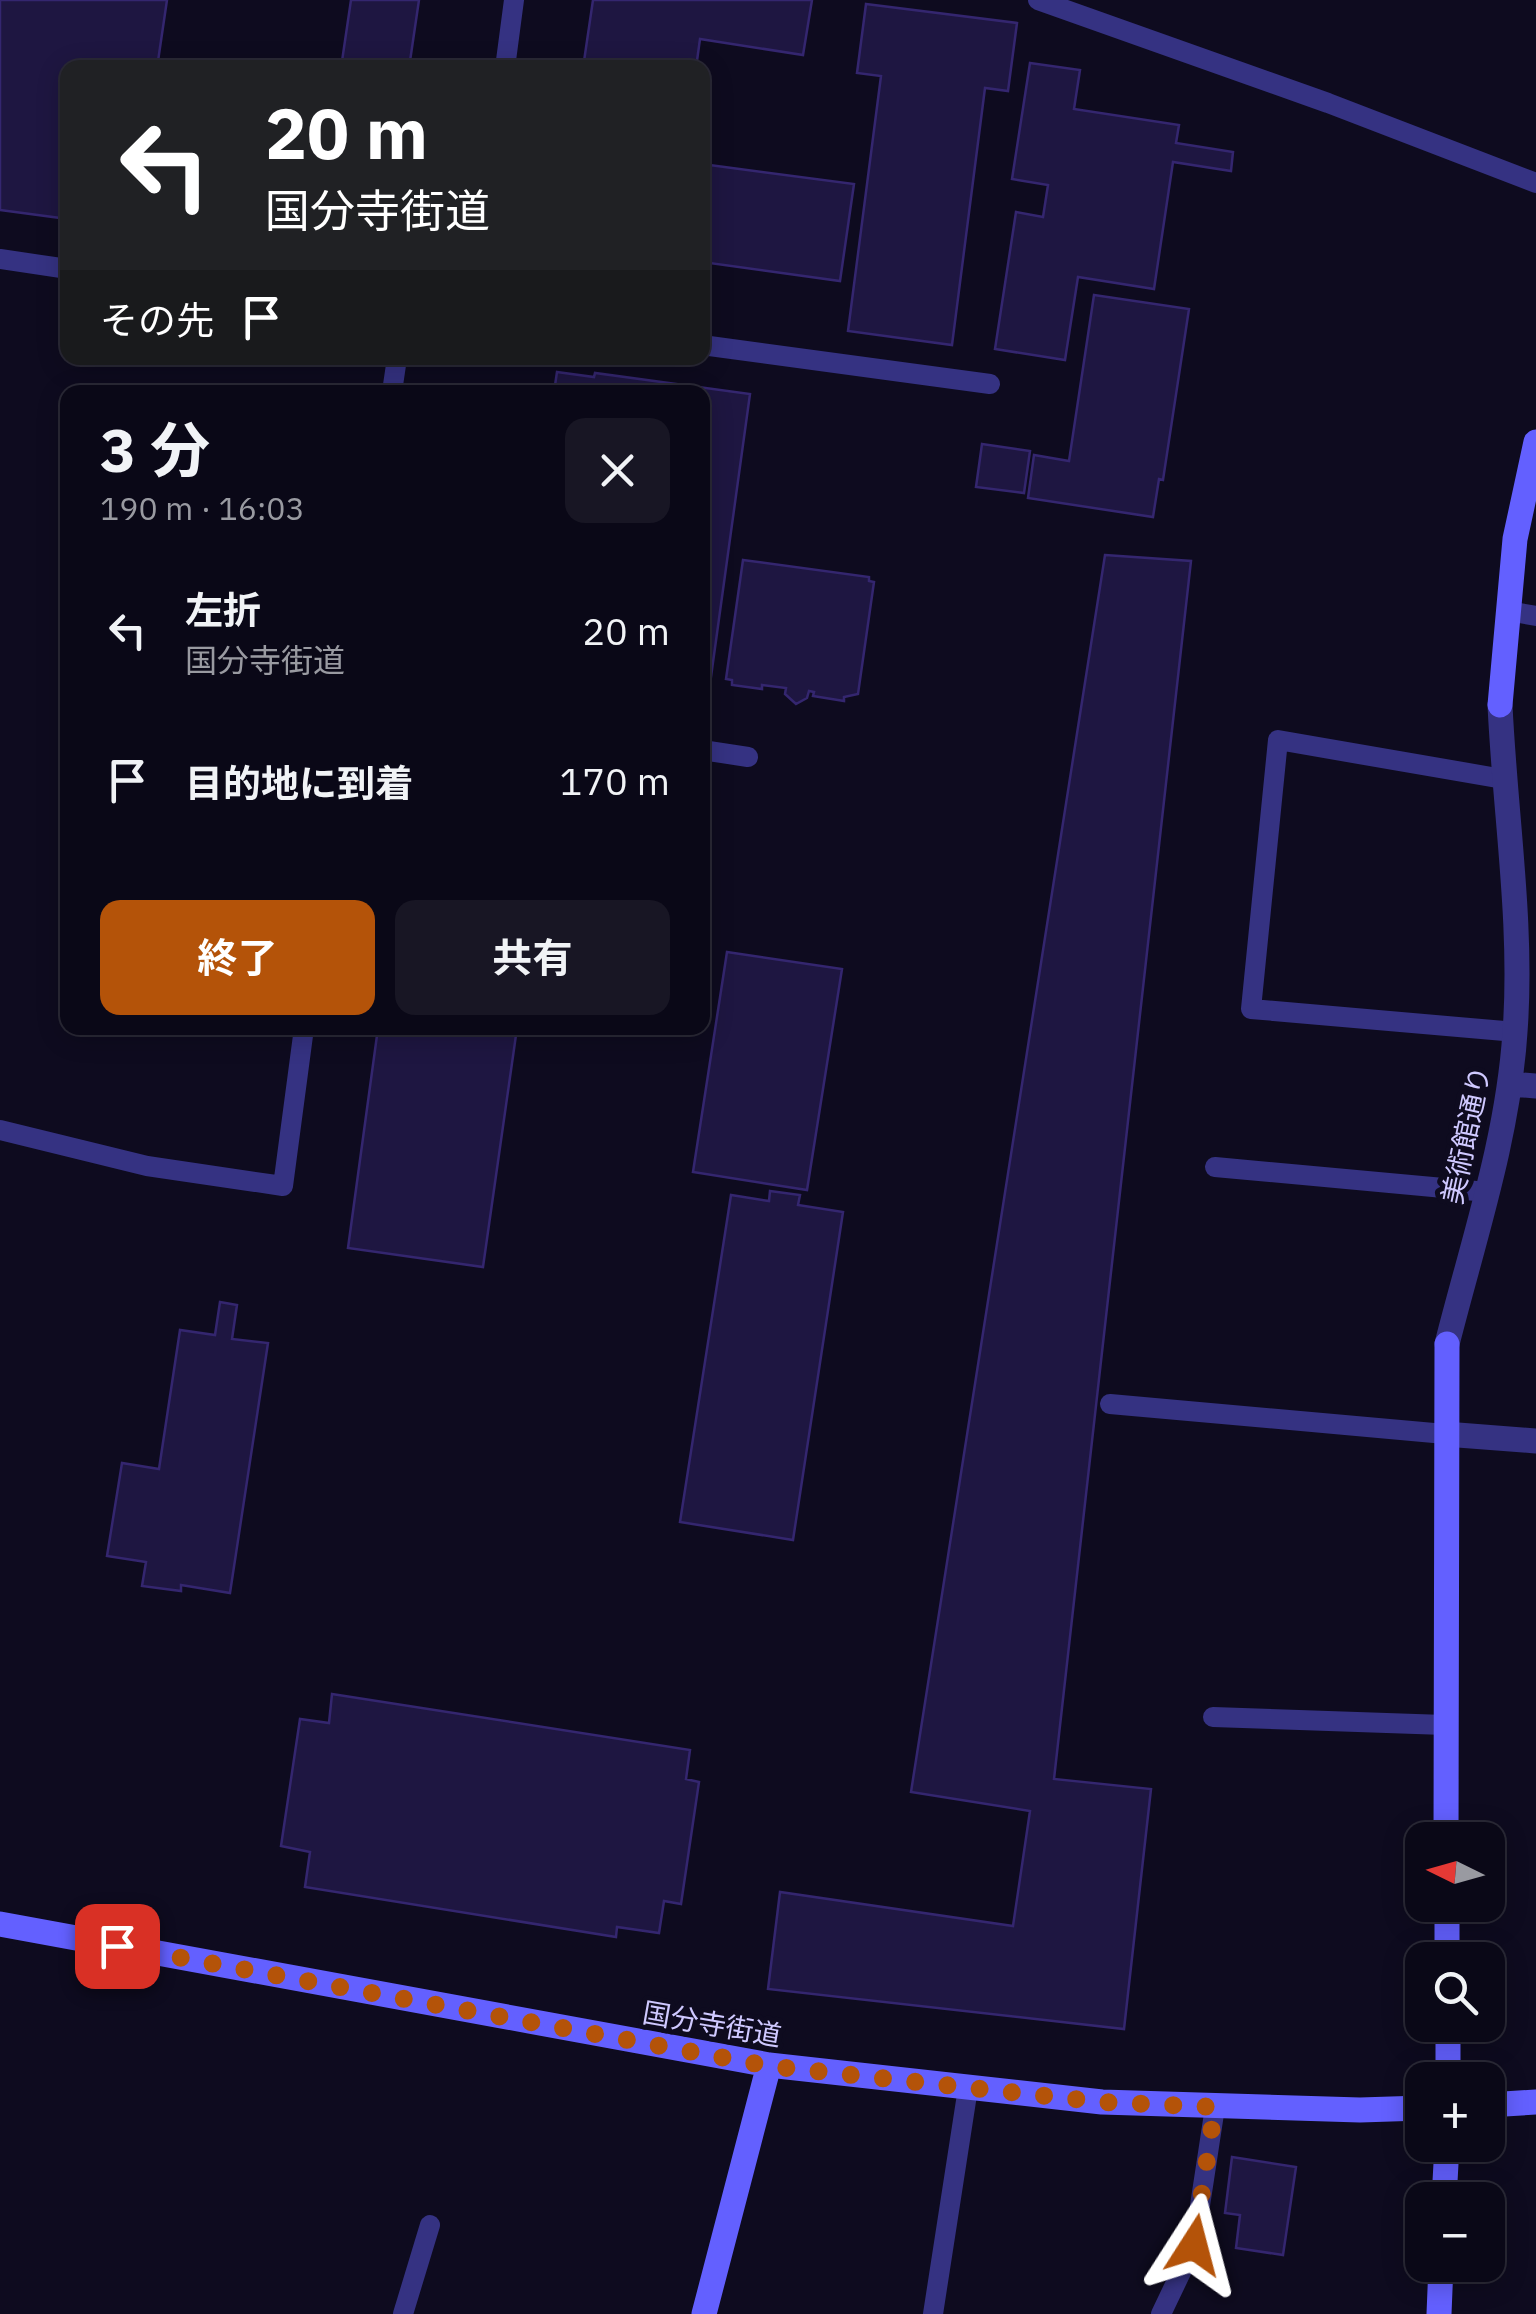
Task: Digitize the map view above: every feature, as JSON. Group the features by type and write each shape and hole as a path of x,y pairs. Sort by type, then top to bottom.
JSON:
{"main road":[{"name":"美術館通り","path":"1500,706 1515,538 1536,442"},
{"name":"美術館通り","path":"1446,1822 1447,1344"},
{"name":"国分寺街道","path":"0,1924 769,2066 1102,2102 1405,2108"},
{"path":"704,2314 769,2066"},
{"path":"1505,2104 1536,2102"},
{"path":"1439,2314 1440,2282"}],"street":[{"name":"美術館通り","path":"1447,1344 1504,1125 1523,1085 1516,1032 1517,969 1500,706"},
{"path":"1445,1434 1536,1442"}],"lane":[{"path":"506,60 514,0"},
{"path":"1038,0 1328,103 1536,183"},
{"path":"0,258 60,268"},
{"path":"710,346 990,384"},
{"path":"1508,611 1536,616"},
{"path":"1503,780 1278,740 1251,1009 1516,1032"},
{"path":"710,751 748,757"},
{"path":"0,1130 146,1166 283,1186 303,1035"},
{"path":"1216,1167 1487,1192"},
{"path":"1110,1404 1445,1434"},
{"path":"1213,1717 1445,1726"},
{"path":"933,2314 968,2088"},
{"path":"1161,2314 1194,2245 1215,2107"},
{"path":"403,2314 430,2225"}],"building":[{"path":"0,0 167,0 158,60 60,60 60,218 0,210"},
{"path":"351,0 419,0 410,60 342,60"},
{"path":"593,0 812,0 803,55 700,39 697,60 584,60"},
{"path":"866,4 1017,23 1008,91 985,88 952,345 848,331 881,76 857,73"},
{"path":"1030,63 1080,70 1074,109 1179,125 1176,143 1233,152 1231,171 1173,162 1154,289 1078,277 1065,360 995,349 1016,212 1043,217 1048,185 1012,179"},
{"path":"710,165 854,184 840,281 710,263"},
{"path":"1094,295 1189,309 1163,480 1159,479 1153,517 1028,498 1034,455 1069,461"},
{"path":"557,372 684,385 555,385"},
{"path":"710,389 750,394 710,684"},
{"path":"982,444 1030,451 1024,493 976,487"},
{"path":"1105,555 1191,561 1054,1779 1151,1789 1124,2029 768,1989 780,1892 1013,1926 1030,1811 911,1792"},
{"path":"743,560 869,577 874,582 858,694 844,697 844,701 813,696 814,692 809,691 807,698 796,704 785,694 786,688 732,685 732,680 726,679"},
{"path":"727,952 842,969 807,1190 693,1172"},
{"path":"377,1035 516,1035 483,1267 348,1248"},
{"path":"770,1191 800,1195 798,1205 843,1212 793,1540 680,1522 731,1195 769,1201"},
{"path":"220,1302 237,1305 232,1339 268,1343 230,1593 181,1585 181,1591 142,1586 146,1562 107,1556 122,1463 159,1469 180,1330 215,1335"},
{"path":"332,1694 690,1750 686,1779 699,1782 681,1904 664,1901 659,1933 617,1927 616,1937 305,1887 310,1852 281,1846 300,1719 329,1723"},
{"path":"1232,2157 1296,2167 1283,2255 1236,2248 1240,2215 1225,2213"}],"route":[{"path":"117,1946 769,2066 1102,2102 1215,2107 1194,2245"}]}
